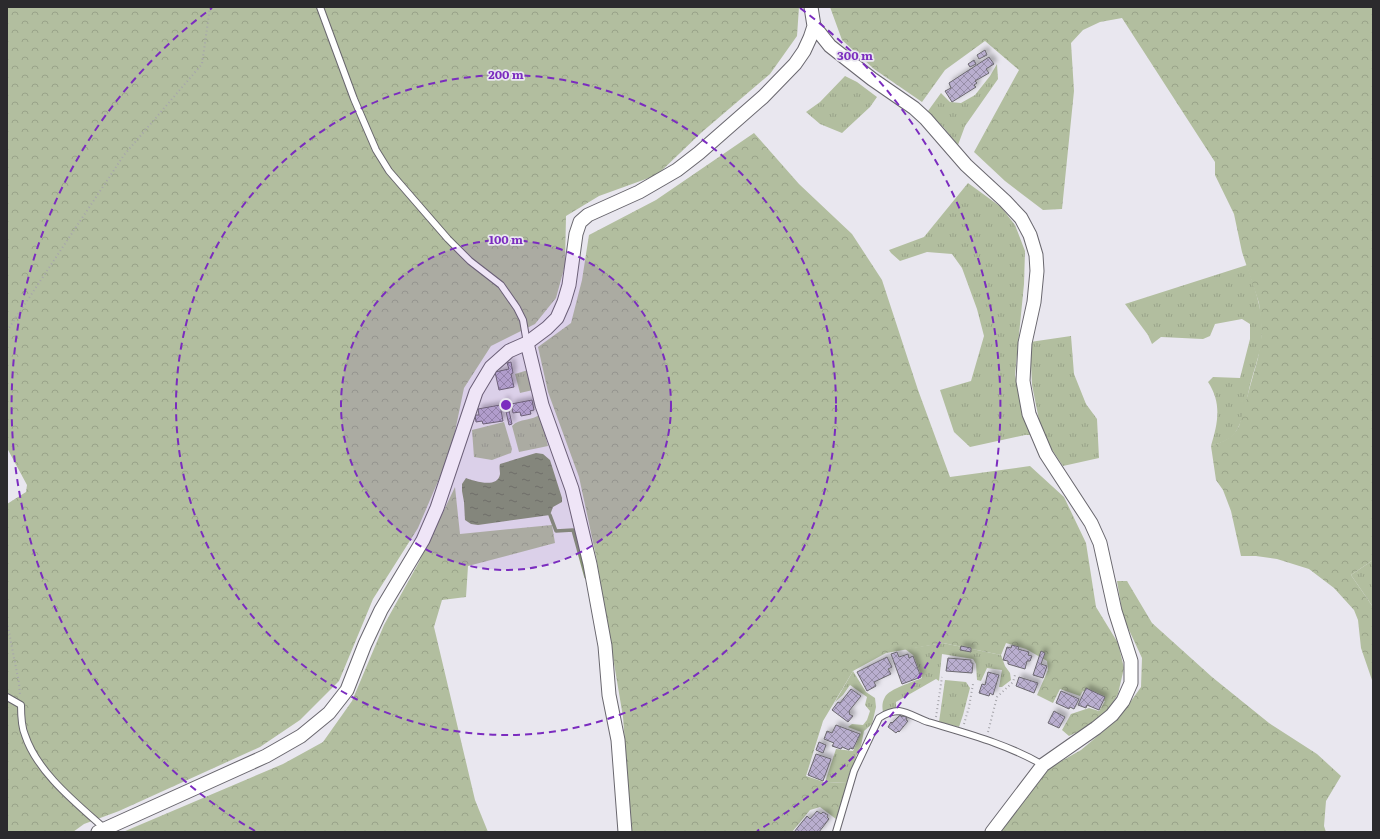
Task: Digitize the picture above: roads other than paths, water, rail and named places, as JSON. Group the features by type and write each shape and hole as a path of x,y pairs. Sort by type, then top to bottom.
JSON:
{"street":[{"path":"101,830 180,796 266,756 301,736 329,713 347,690 365,644 381,610 423,540 437,508 476,392 491,367 509,351 526,343 548,328 557,318 569,285 576,234 580,222 588,215 639,192 676,170 699,153 763,96 795,64 804,51 814,26 811,7"},
{"path":"814,26 830,46 872,79 914,108 966,165 1021,218 1030,235 1036,255 1037,271 1034,302 1025,343 1023,374 1029,414 1046,454 1091,523 1100,544 1115,611 1131,661 1131,683 1122,701 1112,715 1044,765 992,832"},
{"path":"526,343 542,405 572,489 590,564 605,646 610,695 618,740 626,832"}],"lane":[{"path":"320,7 354,99 376,150 389,171 448,239 470,261 501,285 517,308 523,320 526,343"},
{"path":"7,697 21,705 24,735 36,759 101,830"},
{"path":"836,832 854,770 879,718 886,713 900,711 935,724 986,739 1008,747 1044,765"}],"water":[{"path":"536,453 543,454 550,460 562,498 562,502 553,507 550,515 478,525 471,524 465,520 462,484 466,478 474,481 490,483 498,479 500,474 500,464"}],"waterway":[{"path":"550,515 556,531 573,530 586,577"}]}
